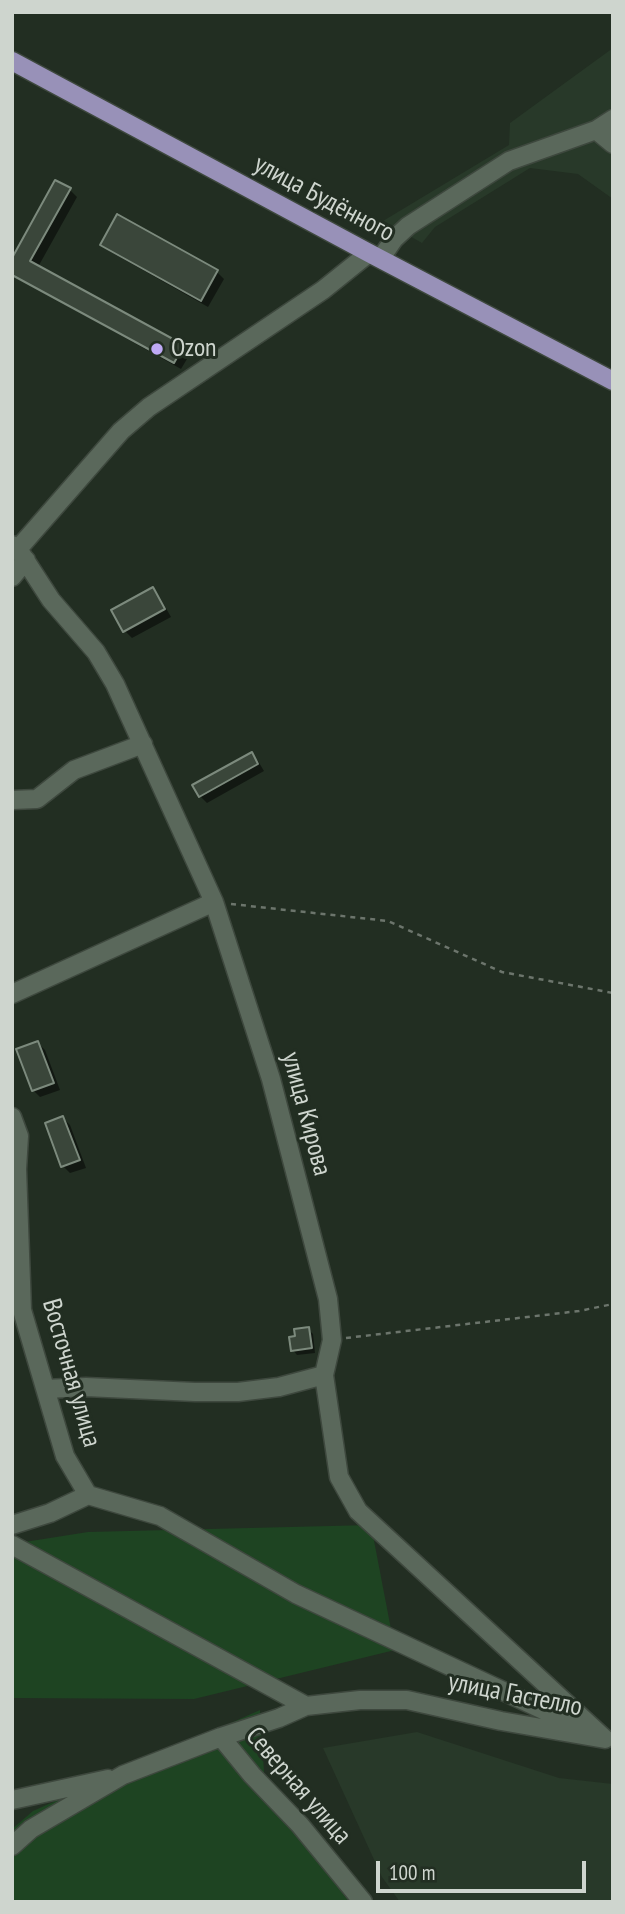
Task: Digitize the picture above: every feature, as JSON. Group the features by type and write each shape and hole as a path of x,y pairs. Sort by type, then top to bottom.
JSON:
{"main road":[{"name":"улица Будённого","path":"12,61 613,381"}],"street":[{"path":"12,577 19,552 106,448 149,407 375,255 408,226 509,161 596,130 613,119"},
{"path":"596,130 613,144"},
{"name":"улица Кирова","path":"19,552 51,600 96,652 115,684 214,902 271,1079 328,1299 332,1340 324,1375 339,1477 358,1511 609,1740"},
{"path":"12,800 37,799 74,770 143,744"},
{"path":"12,994 214,902"},
{"name":"Восточная улица","path":"12,1117 16,1138 14,1168 22,1310 65,1456 88,1495"},
{"path":"46,1389 86,1387 238,1392 279,1387 324,1375"},
{"path":"12,1525 50,1513 88,1495 160,1516 296,1594 609,1740"},
{"path":"12,1545 306,1706"},
{"name":"Северная улица","path":"12,1846 32,1829 123,1775 220,1737 279,1718 306,1706 360,1700 407,1700"},
{"name":"улица Гастелло","path":"407,1700 500,1721 609,1740"},
{"name":"Северная улица","path":"220,1737 300,1825 363,1902"},
{"path":"12,1800 123,1775"}],"path":[{"path":"214,902 388,921 502,972 613,993"},
{"path":"332,1340 566,1313 613,1304"}],"shaded area":[{"path":"613,48 613,199 578,174 530,168 435,227 422,243 383,221 509,145 510,123"},
{"path":"417,1732 559,1778 613,1784 613,1902 400,1902 382,1877 323,1748"}],"green space":[{"path":"371,1525 395,1650 194,1699 12,1698 12,1544 88,1532"},
{"path":"260,1710 265,1787 349,1902 12,1902 12,1829 33,1811"}],"building":[{"path":"55,180 71,188 30,261 184,345 174,363 12,275 12,258"},
{"path":"117,214 218,270 201,301 100,245"},
{"path":"153,587 165,609 123,632 111,610"},
{"path":"252,752 258,764 199,797 192,785"},
{"path":"38,1041 54,1083 32,1091 16,1049"},
{"path":"63,1116 80,1160 61,1167 45,1123"},
{"path":"309,1327 312,1348 291,1351 289,1337 295,1336 294,1329"}],"place":[{"name":"Ozon","path":"157,349"}]}
